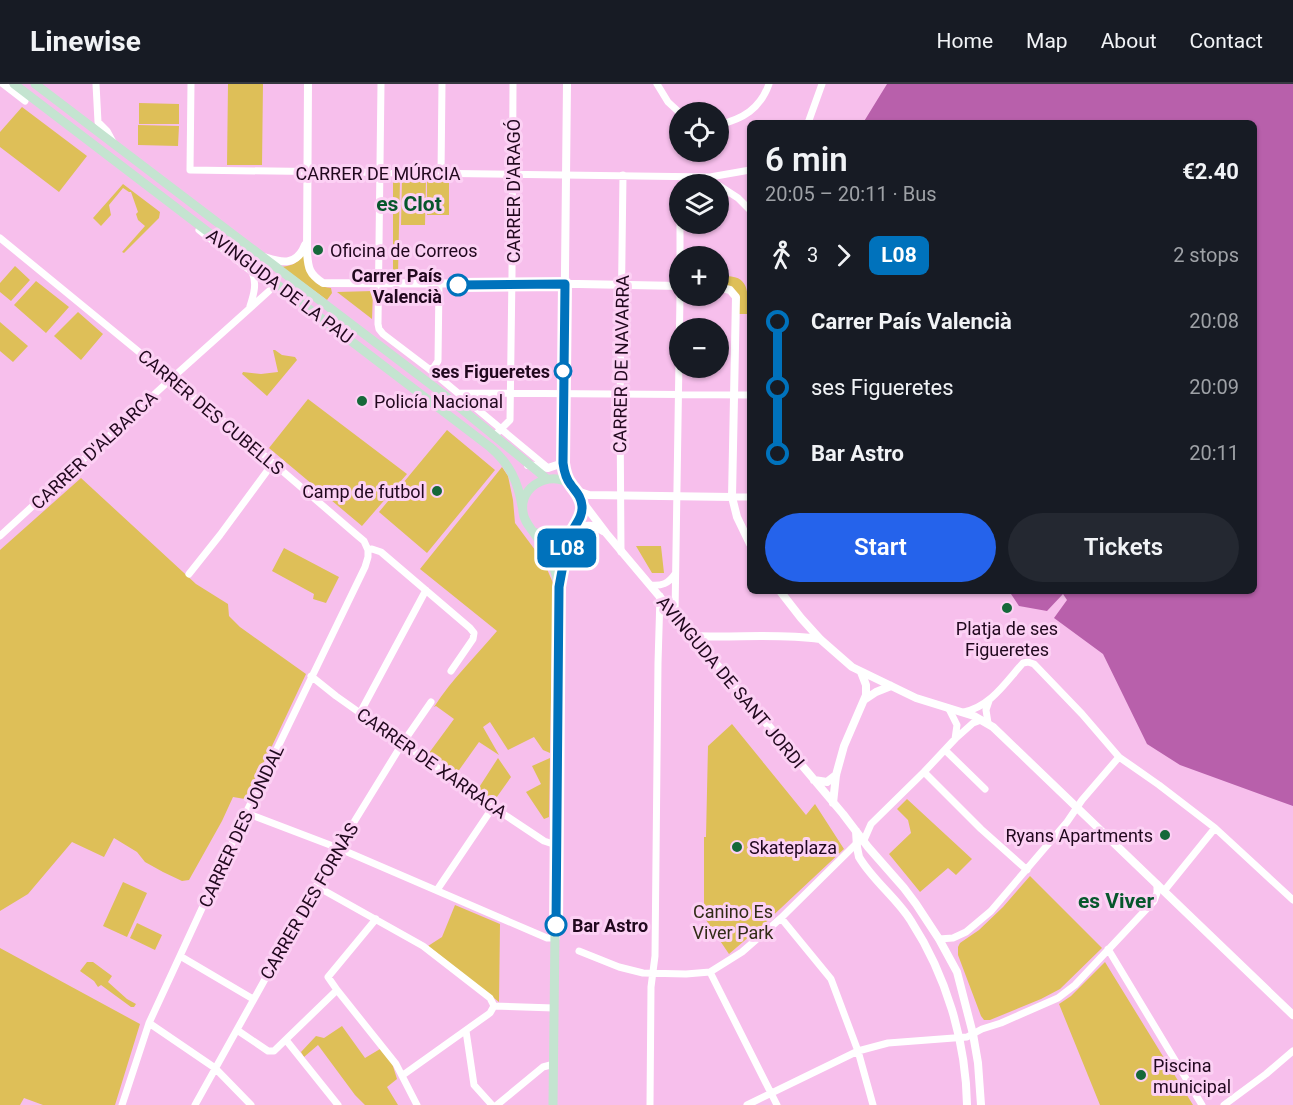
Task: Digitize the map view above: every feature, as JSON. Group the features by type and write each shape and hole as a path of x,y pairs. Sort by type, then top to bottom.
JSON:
{"main road":[{"name":"AVINGUDA DE LA PAU","path":"14,84 490,447 512,472 518,485 522,506"},
{"name":"AVINGUDA DE LA PAU","path":"34,84 442,393 497,432 528,464 548,479"},
{"path":"512,472 519,522 551,560"},
{"path":"554,1105 559,587 565,554 582,507 576,492 564,481 548,479 533,485 522,506 525,520 551,560 559,587"},
{"path":"534,532 541,536 557,538 573,529"}],"street":[{"path":"3,84 25,101"},
{"path":"96,84 98,122 107,131 114,144"},
{"name":"CARRER DE MÚRCIA","path":"191,84 190,170 669,176"},
{"path":"308,84 306,242 309,268 315,278 323,283 669,286"},
{"path":"379,284 381,84"},
{"path":"441,174 442,84"},
{"name":"CARRER D'ARAGÓ","path":"497,432 510,420 513,84"},
{"path":"567,84 561,460 564,470 576,492 589,495 747,497"},
{"path":"657,84 669,103"},
{"path":"729,121 743,117 761,99 769,84"},
{"path":"809,120 822,84"},
{"name":"CARRER DE MÚRCIA","path":"727,174 747,171"},
{"name":"CARRER DE NAVARRA","path":"621,552 623,175"},
{"path":"729,193 747,206"},
{"path":"179,209 183,216 252,272 255,286 250,308"},
{"name":"CARRER DES CUBELLS","path":"0,238 273,463 364,541 368,550 381,552 470,628 474,633 473,639 452,671"},
{"path":"263,257 281,262 292,261 300,255 306,242"},
{"name":"AVINGUDA DE LA PAU","path":"379,284 378,324 383,334 458,393 497,432 548,468"},
{"path":"429,369 434,367 438,361 439,285"},
{"path":"729,290 735,297 732,497 737,517 747,538"},
{"name":"CARRER D'ALBARCA","path":"0,536 269,291"},
{"path":"675,614 680,306"},
{"path":"458,393 747,395"},
{"path":"528,464 548,468 561,460"},
{"path":"548,479 561,460"},
{"path":"189,574 273,463"},
{"name":"AVINGUDA DE SANT JORDI","path":"576,492 621,552 854,828 863,844 904,888 939,939 957,972 973,1034 981,1105"},
{"path":"573,529 590,525 606,533"},
{"name":"CARRER DES JONDAL","path":"122,1105 149,1023 246,813 365,567 368,550"},
{"path":"650,585 664,585 675,574"},
{"path":"360,713 426,590"},
{"path":"782,594 820,639 844,661 861,672 916,698 985,722 1077,807 1293,1015"},
{"path":"650,1105 651,987 655,956 660,596"},
{"path":"794,637 799,631 801,618"},
{"path":"693,636 820,639"},
{"path":"708,654 711,644 718,638"},
{"path":"961,713 978,708 988,701 1023,663 1034,664 1119,757 1215,828 1293,900"},
{"path":"833,803 836,775 844,746 867,690 861,672"},
{"name":"CARRER DE XARRACA","path":"311,676 402,744 493,807 544,841 556,844"},
{"path":"864,701 891,686"},
{"path":"985,722 988,701"},
{"name":"CARRER DES FORNÀS","path":"195,1105 338,848 430,702"},
{"path":"949,709 957,724 955,739"},
{"path":"579,951 619,967 653,974 710,972 737,958 863,844 871,824 955,739 973,723 985,722"},
{"path":"945,750 986,789"},
{"path":"939,939 953,938 966,932 991,911 1119,757"},
{"path":"924,772 981,829 1027,870"},
{"path":"814,780 827,782 836,775"},
{"path":"437,890 493,807"},
{"path":"246,813 338,848 547,938 556,938"},
{"path":"854,828 871,824"},
{"path":"747,1105 858,1051 888,1043 959,1039 1058,998 1075,985 1154,901 1160,887 1215,828"},
{"name":"AVINGUDA DE SANT JORDI","path":"863,844 858,852 861,861 911,920 935,965 959,1039 967,1105"},
{"path":"316,886 423,945 490,998 494,1006"},
{"path":"1154,901 1172,898"},
{"path":"781,918 831,979 858,1051 873,1105"},
{"path":"376,919 328,977 396,1064 403,1075 414,1104"},
{"path":"1108,949 1202,1105"},
{"path":"180,956 253,999"},
{"path":"710,972 777,1105"},
{"path":"237,1030 268,1051 274,1051 337,990"},
{"path":"494,1006 554,1008"},
{"path":"403,1075 466,1031 493,1010 494,1006"},
{"path":"149,1023 215,1068 251,1105"},
{"path":"466,1031 474,1084 492,1105"},
{"path":"286,1040 338,1105"},
{"path":"1224,1105 1293,1051"},
{"path":"497,1105 543,1067 554,1064"}],"green space":[{"path":"228,84 263,84 262,165 227,165"},
{"path":"139,103 179,104 179,124 139,124"},
{"path":"22,107 87,156 59,192 0,147 0,132"},
{"path":"138,125 179,126 178,146 138,145"},
{"path":"393,179 400,179 398,275 393,275"},
{"path":"402,180 426,180 425,225 401,225"},
{"path":"427,180 449,180 449,215 427,215"},
{"path":"123,184 160,212 159,218 124,253 122,252 145,226 138,220 136,214 138,212 131,192 123,188 109,205 111,215 101,226 93,218"},
{"path":"304,254 314,281 331,288 332,293 327,300 282,267 295,263"},
{"path":"15,266 30,280 11,301 0,292 0,283"},
{"path":"729,276 741,280 744,284 747,292 747,314 737,314 737,297 729,290"},
{"path":"36,281 69,307 46,333 14,305"},
{"path":"373,291 372,319 337,292"},
{"path":"78,312 103,334 81,360 54,336"},
{"path":"0,322 28,346 13,362 0,351"},
{"path":"273,350 282,355 295,357 297,360 267,396 242,374 243,372 261,374 278,372"},
{"path":"308,399 407,474 362,526 269,448"},
{"name":"Camp de futbol","path":"447,430 495,470 427,553 379,512"},
{"path":"502,467 508,476 515,523 544,562 553,583 550,753 543,750 534,737 508,750 490,722 483,727 499,755 479,742 457,773 429,753 454,719 436,706 434,707 456,677 497,631 420,569"},
{"path":"81,478 196,584 228,604 229,616 240,627 306,674 245,799 233,797 189,880 182,881 145,862 137,852 114,838 104,857 72,842 28,894 0,911 0,550"},
{"path":"636,546 661,546 664,573 652,573"},
{"path":"284,548 339,577 326,603 313,599 314,594 272,571"},
{"name":"Canino Es Viver Park","path":"732,724 806,815 815,804 844,849 729,954 704,917 704,837 706,837 708,746"},
{"path":"498,758 511,777 494,801 478,789"},
{"path":"550,758 549,817 544,819 526,792 541,784 532,766"},
{"path":"907,799 972,859 956,875 948,868 920,892 889,854 911,833 908,820 897,809"},
{"path":"1030,876 1102,948 1060,989 990,1020 984,1020 958,955 958,947 1003,907"},
{"path":"123,882 147,893 127,937 103,926"},
{"path":"455,905 500,924 499,1002 428,946 442,937"},
{"path":"137,923 162,935 155,950 130,938"},
{"path":"0,948 140,1024 115,1105 43,1105 24,1098 20,1105 0,1105"},
{"path":"87,962 93,962 112,976 108,982 136,1004 134,1007 101,985 98,987 94,981 80,971"},
{"path":"1105,962 1193,1105 1100,1105 1059,1004 1071,996"},
{"path":"342,1026 365,1058 380,1049 392,1063 397,1079 387,1087 398,1105 365,1105 318,1045 304,1057 301,1052 316,1036 324,1038"}],"shaded area":[{"path":"887,84 1293,84 1293,806 1180,765 1147,744 1103,654 1054,618 1067,600 1063,594 1257,594 1257,120 865,120"},
{"path":"1011,594 1063,594 1047,611 1019,606"}],"bus line":[{"name":"L08","path":"458,285 565,284 563,463 566,477 579,495 582,507 579,522 572,531 565,554 559,587 556,925"}],"place":[{"name":"Oficina de Correos","path":"318,250"},
{"name":"Carrer País Valencià","path":"458,285"},
{"name":"ses Figueretes","path":"563,371"},
{"name":"Policía Nacional","path":"362,401"},
{"name":"Camp de futbol","path":"437,491"},
{"name":"Platja de ses Figueretes","path":"1007,608"},
{"name":"Ryans Apartments","path":"1165,835"},
{"name":"Skateplaza","path":"737,847"},
{"name":"Bar Astro","path":"556,925"},
{"name":"Piscina municipal","path":"1141,1075"}],"district":[{"name":"es Clot","path":"409,204"},
{"name":"es Viver","path":"1116,901"}]}
